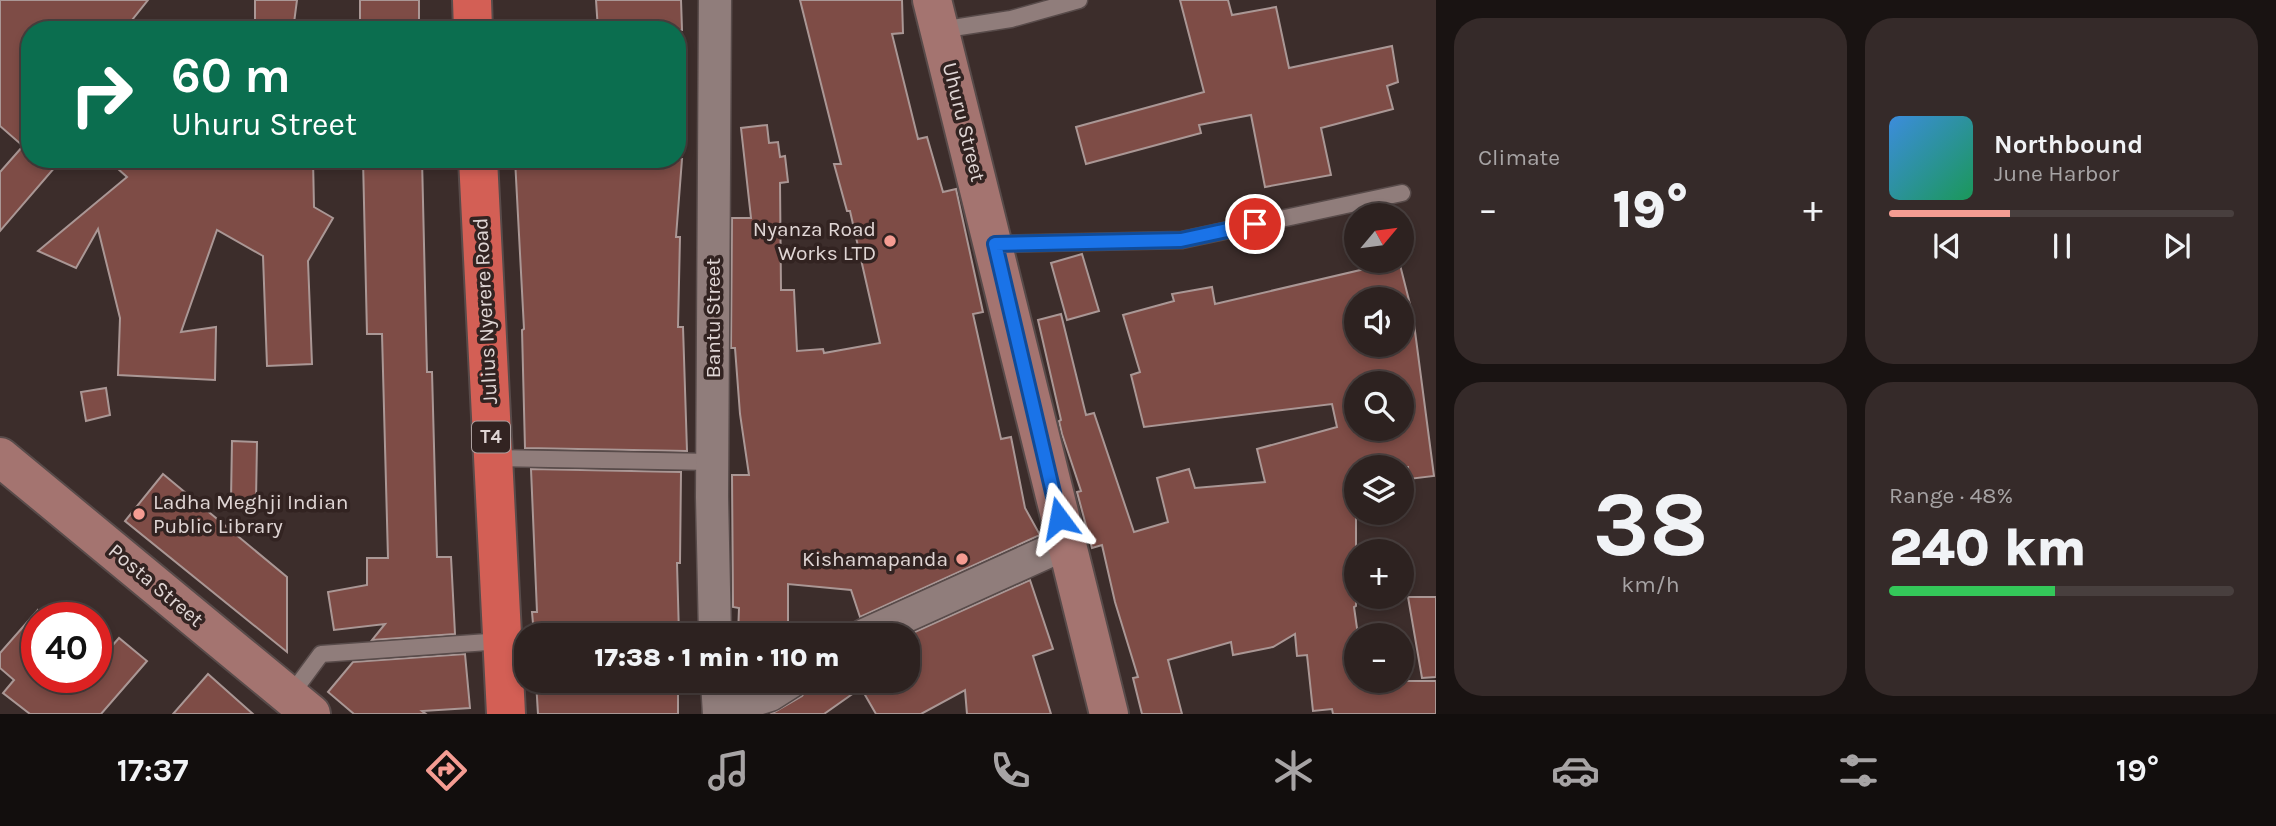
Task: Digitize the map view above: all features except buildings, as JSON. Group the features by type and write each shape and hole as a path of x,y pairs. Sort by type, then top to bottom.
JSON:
{"highway":[{"path":"472,0 473,21"},
{"name":"Julius Nyerere Road","path":"478,168 506,714"}],"street":[{"name":"Bantu Street","path":"715,0 712,462 715,623"},
{"name":"Uhuru Street","path":"936,15 995,244 1065,544 1109,714"},
{"name":"Posta Street","path":"0,457 300,705"},
{"path":"890,623 1065,544"},
{"path":"715,705 772,693"}],"lane":[{"path":"936,15 1011,19 1079,0"},
{"path":"995,244 1181,240 1402,193"},
{"path":"492,458 712,462"},
{"path":"300,705 321,654 502,640"}],"place":[{"name":"Nyanza Road Works LTD","path":"890,241"},
{"name":"Ladha Meghji Indian Public Library","path":"139,514"},
{"name":"Kishamapanda","path":"962,559"}],"route":[{"path":"1059,518 995,244 1181,240 1255,224"}]}
